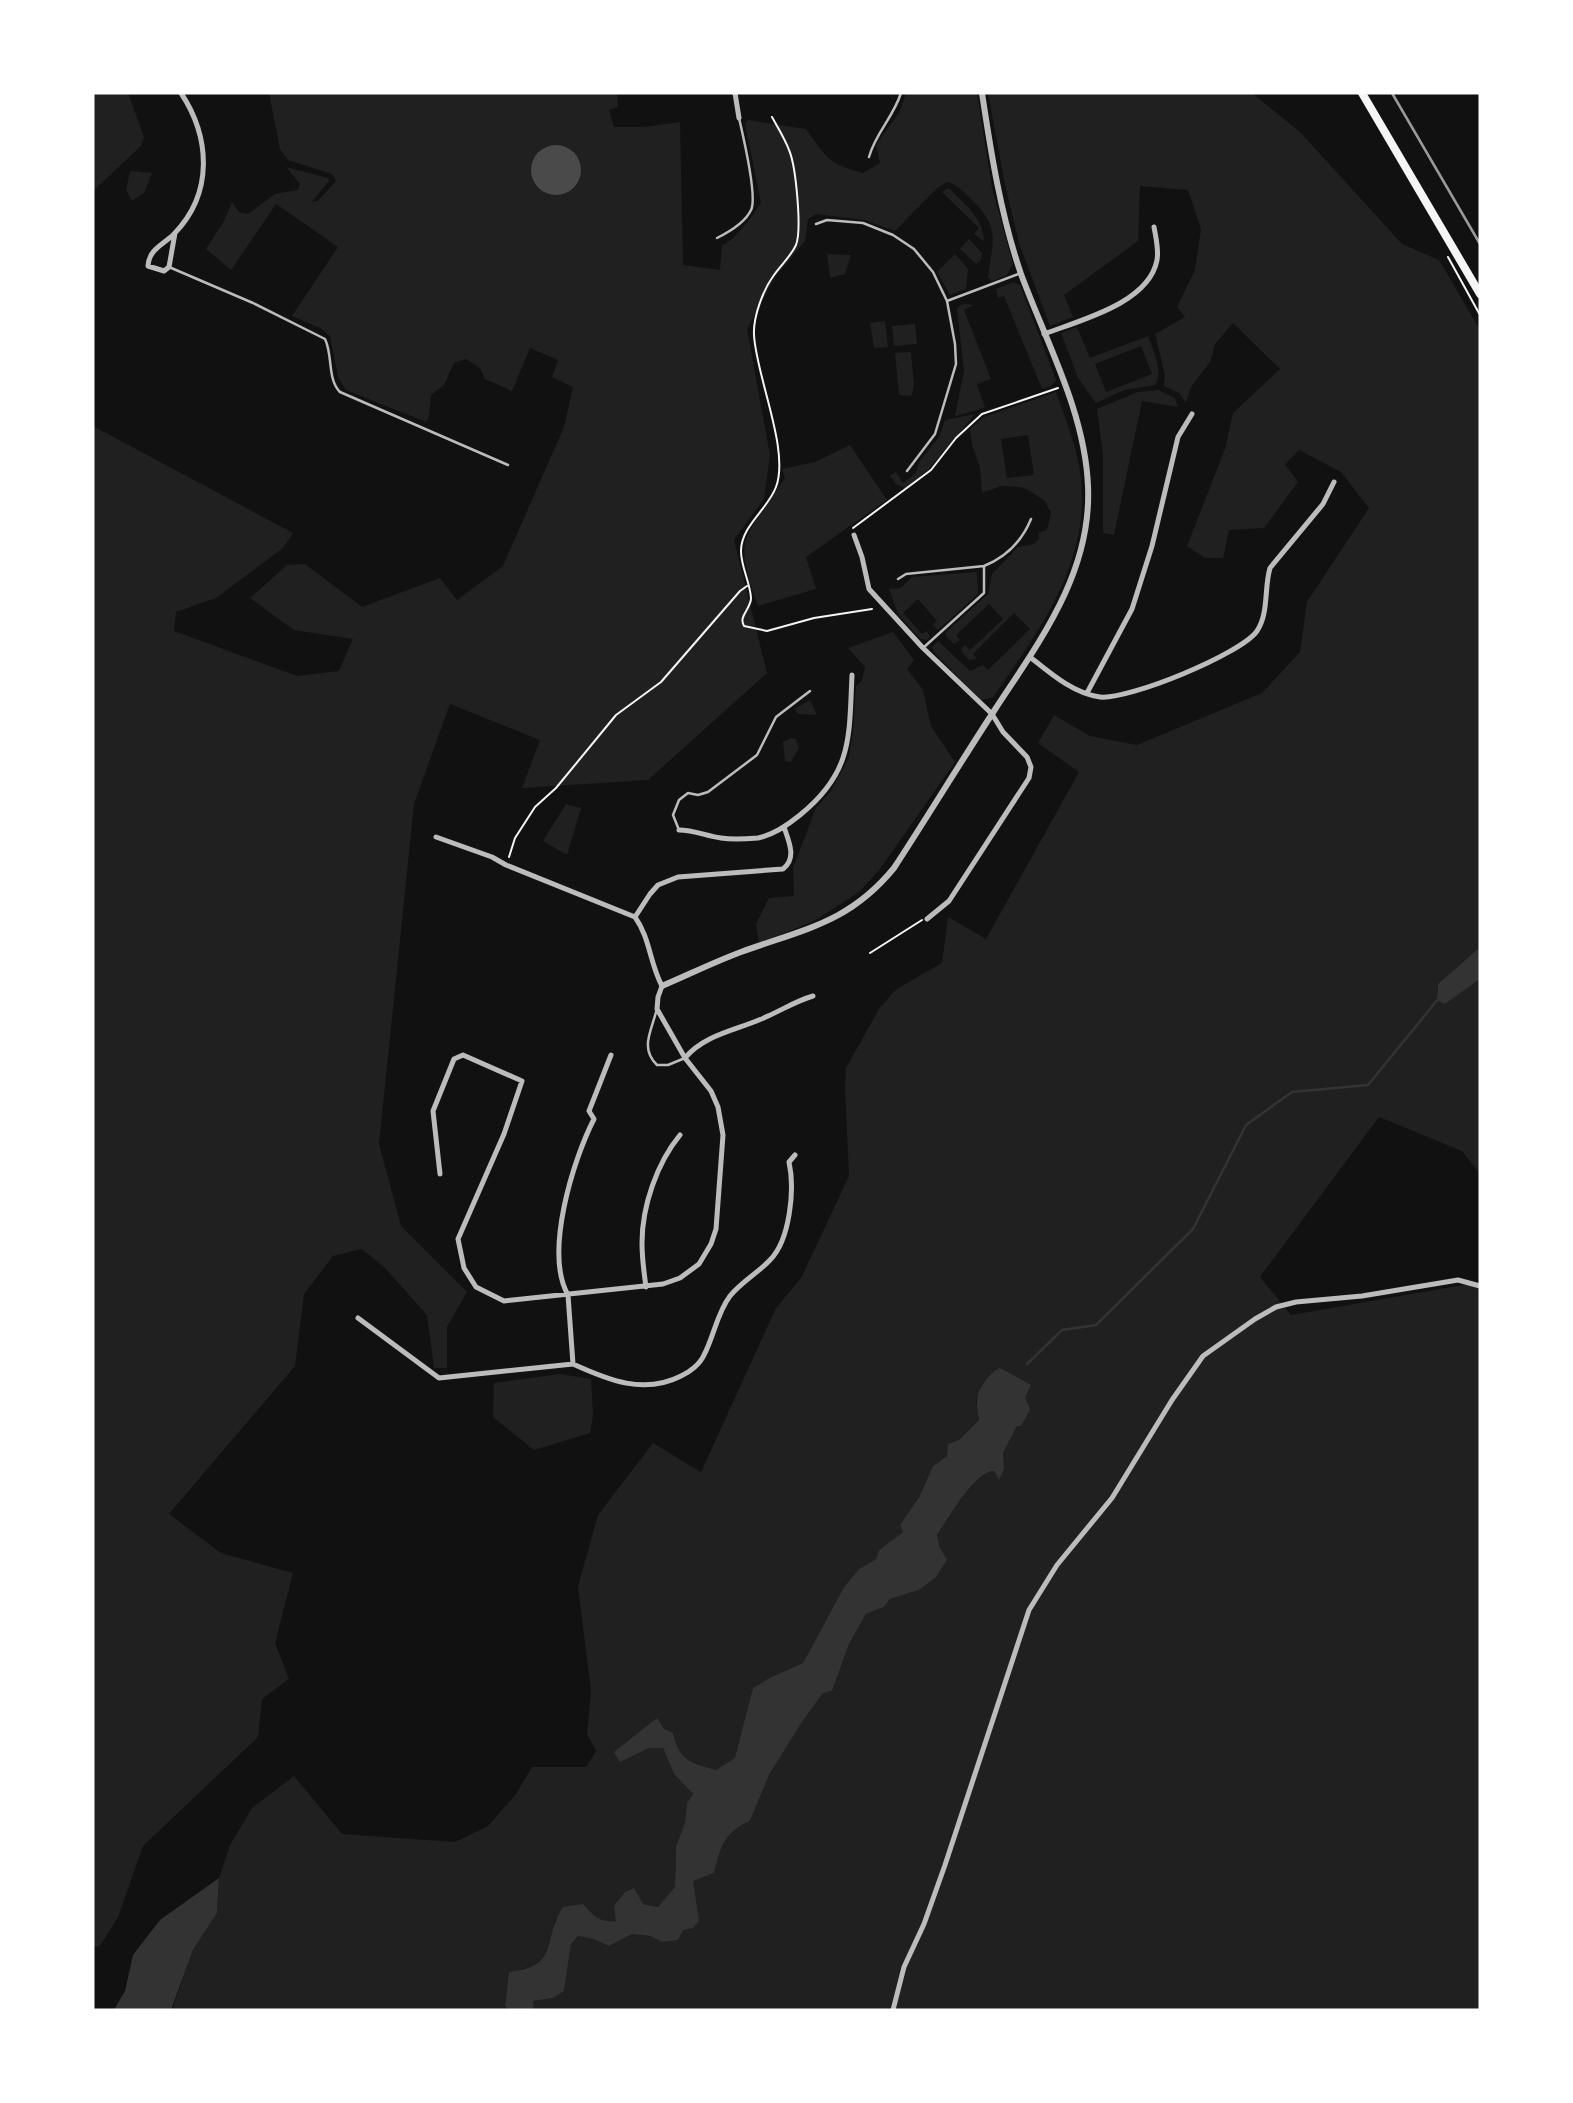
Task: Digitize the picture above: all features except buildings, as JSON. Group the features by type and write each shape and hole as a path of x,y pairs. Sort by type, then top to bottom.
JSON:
{"main road":[{"path":"1362,93 1480,294"}],"street":[{"path":"175,233 169,267 164,271 148,266 152,252 175,233 197,198 204,171 204,152 196,117 181,93"},
{"path":"734,93 739,118"},
{"path":"440,1174 433,1111 454,1059 463,1055 522,1081 503,1134 458,1238 464,1268 476,1287 503,1301 646,1287 680,1278 691,1272 706,1255 716,1229 722,1124 711,1091 685,1058 657,1009 657,997 662,986 738,953 835,919 878,888 894,868 1030,657 1069,587 1083,542 1088,486 1086,464 1076,419 1021,273 1004,214 982,93"},
{"path":"1044,334 1109,309 1143,288 1158,256 1154,227"},
{"path":"1087,693 1132,609 1153,546 1178,437 1192,414"},
{"path":"1030,657 1058,678 1087,693 1110,697 1128,695 1241,647 1258,629 1264,615 1270,568 1323,504 1334,482"},
{"path":"851,533 862,557 869,589 923,649 992,715 1003,732 1027,757 1031,766 1029,778 949,901 927,919"},
{"path":"679,830 691,830 724,839 761,837 784,827 815,803 840,768 848,741 852,675"},
{"path":"635,917 658,885 678,877 783,869 790,863 791,857 784,827"},
{"path":"436,837 492,857 635,917 644,930 656,976 662,986"},
{"path":"685,1058 694,1047 706,1041 770,1016 793,1002 813,996"},
{"path":"573,1364 568,1295 563,1286 561,1227 572,1174 584,1138 594,1119 589,1111 611,1055"},
{"path":"646,1287 642,1243 644,1222 667,1151 680,1135"},
{"path":"358,1318 439,1378 573,1364 612,1380 645,1386 674,1380 704,1357 729,1298 778,1251 786,1234 792,1177 789,1163 795,1155"},
{"path":"893,2010 904,1967 945,1865 1029,1611 1057,1565 1112,1498 1172,1399 1203,1356 1276,1307 1458,1280 1480,1286"}],"lane":[{"path":"869,157 873,144 896,110 901,93"},
{"path":"717,238 740,224 753,205 753,190 739,118"},
{"path":"816,224 827,220 863,223 893,234 915,249 933,272 947,301 956,364 935,434 907,471"},
{"path":"169,267 253,303 325,339 333,382 340,392 508,465"},
{"path":"947,301 1021,273"},
{"path":"898,579 906,574 985,566 1005,555 1019,541 1031,519"},
{"path":"923,649 984,593 985,566"},
{"path":"679,830 673,815 681,797 688,793 702,795 757,755 776,717 810,691"},
{"path":"657,1009 647,1050 650,1058 657,1065 668,1065 685,1058"}],"path":[{"path":"772,117 792,160 798,226 795,247 768,284 753,332 778,451 778,474 776,487 742,542 741,554 750,605 741,623 767,631 814,618 872,609"},
{"path":"851,533 923,477 956,438 982,414 1064,386"},
{"path":"506,865 515,838 536,807 556,788 616,715 661,682 740,591 748,586"},
{"path":"870,953 916,922 927,919"}],"shaded area":[{"path":"93,93 128,93 144,137 141,146 93,191"},
{"path":"269,93 617,93 618,107 609,110 614,127 644,127 680,122 683,265 720,270 722,245 737,234 761,203 745,124 748,120 806,129 835,163 863,173 880,163 876,145 900,111 906,93 977,93 992,188 1013,264 1007,275 992,281 988,278 993,237 988,220 965,193 948,182 937,188 895,231 864,220 816,214 808,219 805,241 775,277 747,329 770,455 764,499 734,540 767,673 648,780 522,788 540,740 450,704 414,804 379,1144 401,1226 467,1292 447,1327 447,1368 434,1368 427,1315 385,1268 362,1249 333,1256 304,1294 295,1366 169,1514 221,1553 293,1573 275,1643 289,1679 262,1699 258,1737 143,1846 118,1917 100,1946 93,1947 93,426 293,533 283,548 216,598 176,612 174,631 297,676 339,671 353,639 294,630 250,598 287,565 305,564 362,607 440,578 457,600 503,566 564,427 573,387 552,377 558,360 530,348 512,391 485,379 480,368 466,359 454,363 444,385 431,395 426,422 346,390 338,377 330,336 320,328 292,316 338,247 276,204 231,270 206,249 224,221 232,202 239,212 248,214 275,194 298,190 300,184 286,167 328,178 329,181 312,202 318,201 336,181 332,174 288,160 280,149"},
{"path":"988,93 1252,93 1300,132 1402,244 1439,260 1480,330 1480,947 1438,984 1437,1000 1446,1003 1480,979 1480,1174 1462,1151 1379,1117 1260,1277 1291,1315 1480,1282 1480,2010 534,2010 533,2001 553,1998 564,1991 571,1943 578,1936 609,1946 632,1934 650,1936 662,1942 678,1940 693,1880 714,1873 724,1842 734,1831 750,1821 769,1775 802,1722 823,1693 832,1691 849,1644 866,1614 884,1607 890,1599 919,1590 946,1560 937,1535 962,1497 986,1474 994,1471 999,1479 1004,1469 1003,1453 1017,1426 976,1399 979,1420 947,1456 933,1466 919,1497 900,1525 903,1532 879,1550 876,1559 859,1569 844,1587 803,1663 753,1688 736,1758 716,1770 693,1762 679,1750 673,1733 620,1762 649,1748 663,1748 674,1774 693,1794 687,1803 685,1823 676,1846 675,1887 659,1907 643,1904 617,1921 605,1922 596,1918 555,1919 551,1940 544,1956 531,1966 509,1972 505,2006 508,2010 172,2010 193,1950 217,1913 219,1878 230,1845 252,1808 294,1776 342,1834 455,1842 488,1826 516,1794 532,1767 586,1767 596,1751 587,1734 591,1691 578,1586 598,1515 653,1443 701,1472 776,1308 801,1278 849,1176 846,1068 879,1009 895,990 942,963 948,917 986,939 1079,772 1038,743 1054,715 1090,736 1137,745 1262,693 1300,652 1307,602 1369,508 1341,472 1299,450 1285,464 1298,482 1264,528 1229,530 1223,558 1205,558 1187,546 1225,449 1233,413 1280,369 1233,323 1215,344 1210,362 1191,387 1186,403 1179,393 1164,386 1165,375 1155,334 1185,317 1177,307 1195,270 1201,229 1188,190 1140,186 1138,241 1064,295 1073,317 1050,326 1019,243"},
{"path":"130,171 152,173 144,193 132,201 126,190"},
{"path":"950,189 977,218 984,241 974,234 979,228 942,192"},
{"path":"969,239 982,253 981,260 976,264 960,249"},
{"path":"827,254 851,255 845,274 830,278"},
{"path":"955,254 968,269 966,289 950,295 937,272"},
{"path":"1013,282 1020,285 1056,380 1051,386 1042,389 1004,296 998,298 996,289"},
{"path":"966,304 973,305 964,310 991,379 977,384 985,408 955,416 964,371 957,309"},
{"path":"885,321 888,347 874,348 870,323"},
{"path":"915,324 917,344 894,346 892,326"},
{"path":"1077,327 1090,358 1148,336 1158,367 1155,385 1124,390 1096,403 1078,378 1061,333","holes":["1141,346 1152,374 1106,392 1095,364"]},
{"path":"911,352 914,386 911,396 899,395 895,353"},
{"path":"1158,390 1175,398 1178,407 1142,401 1114,535 1103,533 1103,455 1097,409 1138,392"},
{"path":"1056,392 1077,457 1082,509 1070,566 1045,619 992,698 980,700 932,647 938,641 970,671 983,665 988,670 1030,629 1014,613 973,654 977,659 969,660 962,648 965,645 970,650 1003,619 989,604 956,635 960,640 954,644 946,636 946,632 988,594 992,574 1018,547 1034,544 1039,539 1038,533 1047,530 1051,513 1045,501 1020,487 1001,486 982,493 980,468 970,429 984,417","holes":["1028,435 1034,475 1007,478 1001,439"]},
{"path":"975,414 929,469 905,488 896,484 890,476 896,472 903,483 916,473 919,462 939,437 945,420"},
{"path":"850,445 887,500 806,557 816,589 758,606 744,556 746,540 752,526 785,478 782,469 815,462"},
{"path":"977,572 978,594 938,630 933,625 937,621 918,599 903,613 922,634 927,631 930,637 927,640 920,639 898,614 889,589 901,588 912,577"},
{"path":"893,632 914,660 907,669 923,690 931,726 955,762 880,869 859,892 814,921 759,943 756,924 769,898 794,896 793,868 816,808 831,791 849,757 856,686 862,681 865,667 848,648"},
{"path":"810,700 817,715 798,714 795,709"},
{"path":"796,739 799,748 791,762 785,761 783,742"},
{"path":"566,804 581,808 567,855 543,841"},
{"path":"1480,947 1480,979 1445,1004 1437,1000 1438,984"},
{"path":"1000,1368 1031,1385 1025,1397 1030,1410 1021,1426 1017,1426 1003,1453 1004,1469 999,1480 994,1471 978,1479 962,1497 937,1535 947,1560 935,1578 919,1590 890,1599 884,1607 866,1614 849,1644 832,1691 823,1693 802,1722 769,1775 750,1821 734,1831 724,1842 714,1873 693,1881 699,1921 693,1928 683,1930 678,1940 662,1942 650,1936 632,1934 609,1946 578,1936 571,1944 564,1991 553,1998 533,2001 534,2010 508,2010 505,2006 509,1972 525,1969 543,1957 563,1907 583,1904 597,1918 616,1921 614,1906 625,1892 634,1888 643,1904 658,1907 675,1887 676,1846 685,1823 687,1803 693,1794 674,1774 663,1748 649,1748 620,1762 614,1752 657,1718 664,1729 673,1733 679,1750 687,1759 716,1770 735,1758 753,1688 803,1663 844,1587 859,1569 876,1559 879,1550 903,1532 900,1525 919,1497 933,1466 947,1456 948,1444 959,1440 979,1420 978,1394 991,1374"},
{"path":"560,1374 591,1379 593,1415 590,1433 534,1450 493,1417 494,1383"},
{"path":"219,1878 217,1913 193,1950 171,2010 114,2010 125,1991 133,1955 160,1920"}],"waterway":[{"path":"1027,1364 1062,1330 1096,1325 1193,1229 1246,1125 1292,1092 1368,1085 1439,998"}],"railway":[{"path":"1392,93 1480,244"}]}
